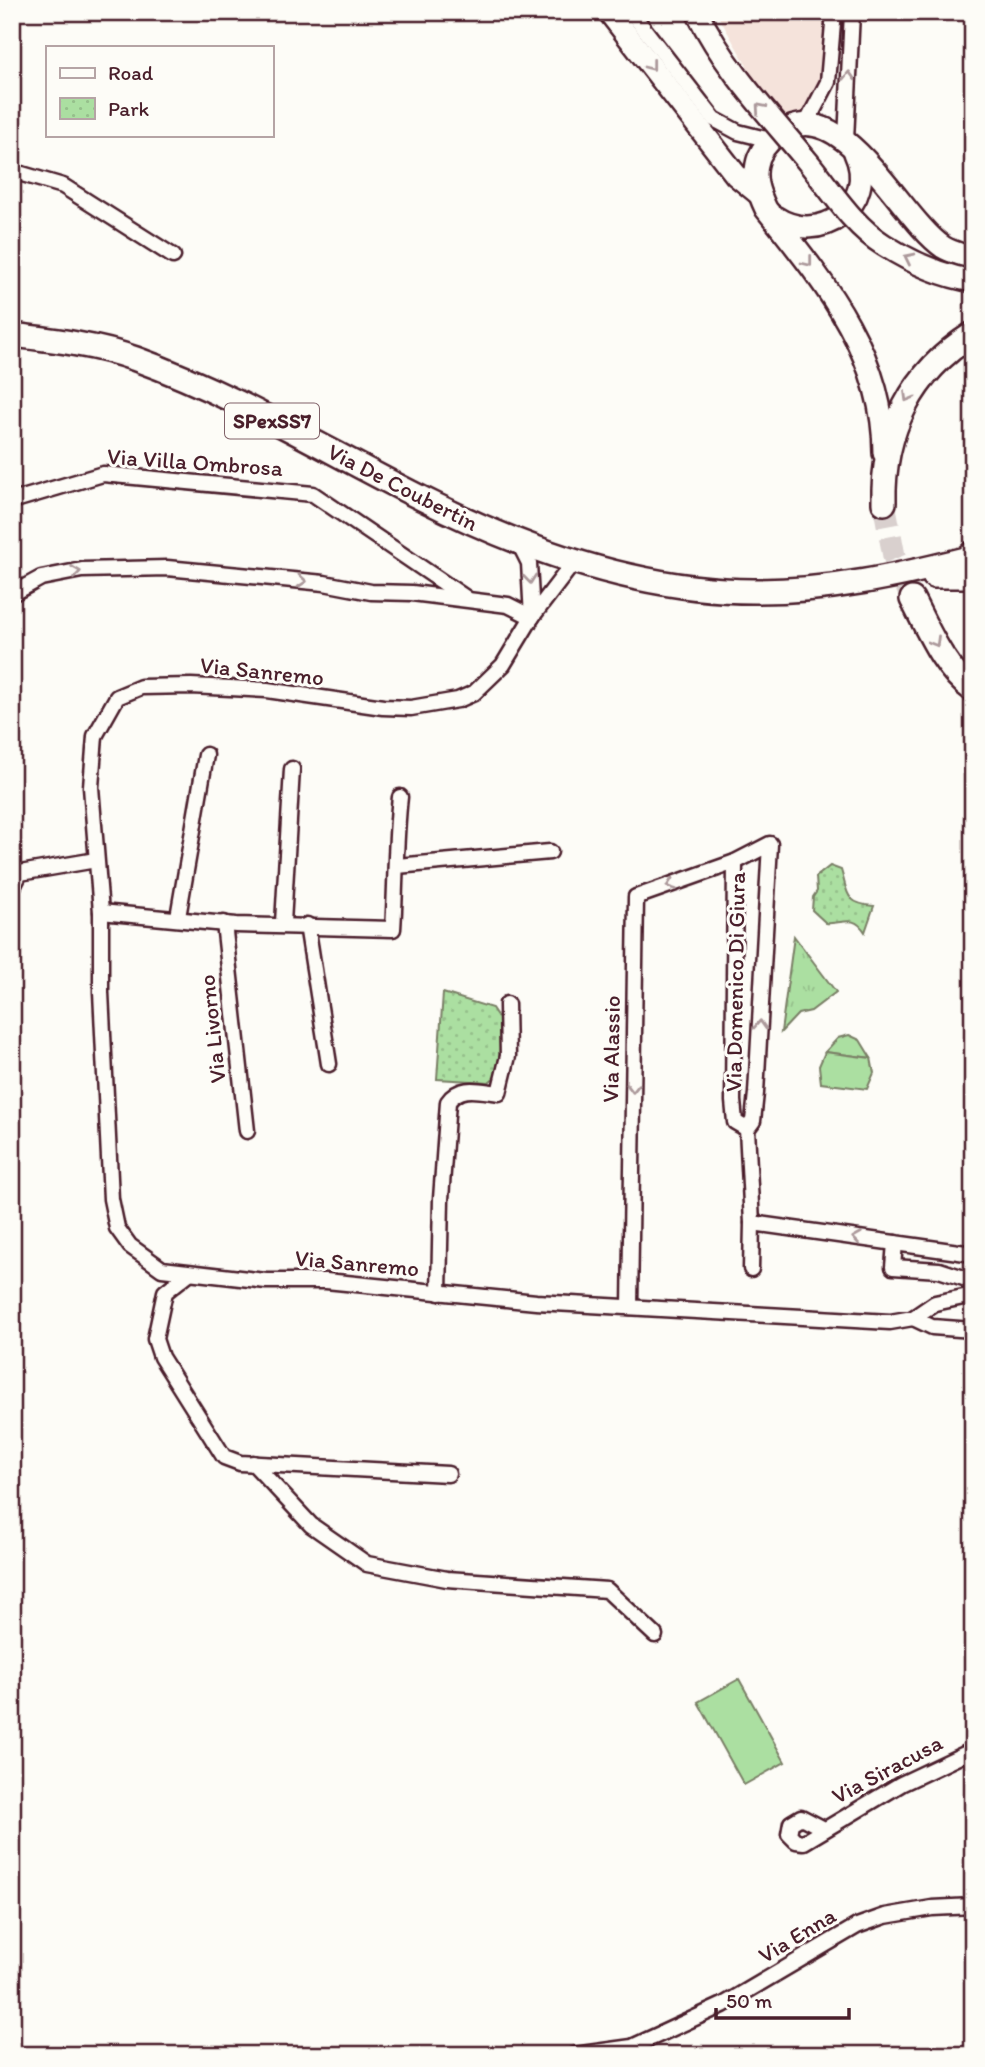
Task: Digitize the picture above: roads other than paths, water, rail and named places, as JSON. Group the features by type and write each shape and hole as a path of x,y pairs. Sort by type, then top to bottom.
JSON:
{"main road":[{"path":"609,12 736,175 784,224 813,229 836,221 851,206 858,191 860,172 850,145"},
{"path":"697,12 713,46 745,90 855,220 882,244 947,277 973,281"},
{"path":"884,503 884,428 859,343 835,297 762,201 757,163 770,140 779,132 806,124 827,127 850,145 909,214 943,247 973,259"},
{"path":"883,477 899,412 914,386 953,346 973,334"},
{"name":"Via De Coubertin","path":"12,335 64,341 134,358 192,382 353,460 419,497 519,543"},
{"name":"SPexSS7","path":"519,543 574,562 619,573 719,590 760,591 859,583 971,561"},
{"path":"912,599 936,646 969,689"}],"street":[{"path":"631,12 715,119 738,132 770,140"},
{"path":"806,124 828,82 834,12"},
{"path":"850,145 852,12"},
{"path":"12,171 63,186 173,256"},
{"name":"Via Villa Ombrosa","path":"12,501 103,474 313,494 470,601"},
{"path":"519,543 528,563 532,617"},
{"name":"Via Sanremo","path":"574,562 532,617 502,665 474,694 458,700 411,708 383,707 267,690 191,686 141,687 117,698 95,736 91,787 101,912 111,1199 117,1228 130,1246 162,1269 266,1281 326,1281 439,1293 630,1307 890,1322 913,1318 935,1303 973,1295"},
{"path":"12,594 41,578 82,570 167,568 231,572 324,583 371,592 412,593 508,605 532,617"},
{"path":"178,917 206,755"},
{"path":"283,923 292,769"},
{"path":"101,912 224,923 393,929 397,866 395,840 400,797"},
{"name":"Via Domenico Di Giura","path":"747,1129 735,1122 733,1101 735,862 770,844 756,1093 753,1121 747,1129 752,1223 751,1269"},
{"path":"397,866 550,852"},
{"path":"12,889 20,873 96,860"},
{"name":"Via Alassio","path":"630,1307 636,897 735,862"},
{"name":"Via Livorno","path":"224,923 247,1131"},
{"path":"307,925 329,1064"},
{"path":"439,1293 441,1199 448,1102 453,1095 464,1089 499,1093 508,1056 507,1004"},
{"path":"752,1223 973,1254"},
{"path":"895,1243 893,1267 939,1270 973,1281"},
{"path":"189,1273 165,1292 155,1339 161,1357 223,1457 253,1463 448,1474"},
{"path":"913,1318 932,1327 973,1331"},
{"path":"253,1463 311,1525 367,1564 447,1579 607,1590 655,1635"},
{"name":"Via Siracusa","path":"824,1829 901,1784 973,1750"},
{"name":"Via Enna","path":"574,2055 630,2051 723,2005 857,1926 897,1914 973,1906"}],"tunnel":[{"path":"884,503 894,556 912,599"}]}
